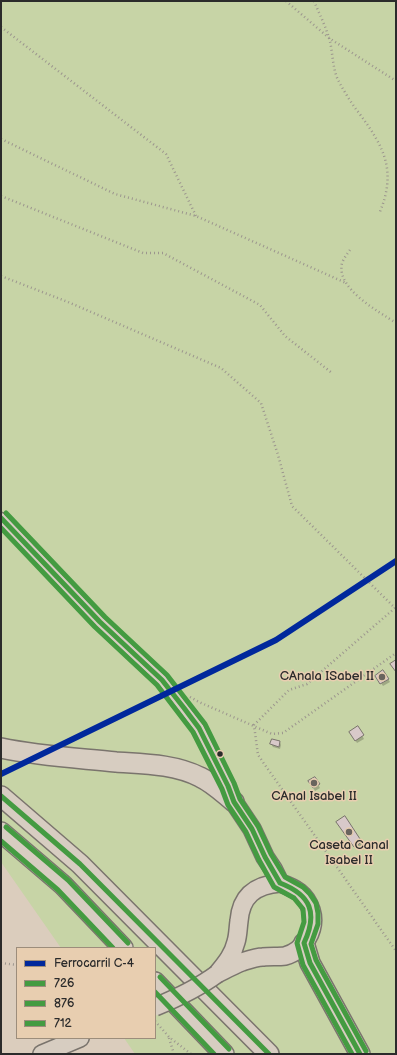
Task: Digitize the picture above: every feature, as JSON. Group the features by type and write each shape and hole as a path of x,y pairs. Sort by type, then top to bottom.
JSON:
{"highway":[{"path":"1,748 47,756 161,766 182,770 199,776 215,786 234,802 252,829 265,858 280,884"},
{"path":"1,796 80,864 269,1054"},
{"path":"1,832 63,885 122,947"},
{"path":"156,1007 202,985 217,974 242,962 264,956 285,956 296,951 304,943 310,933 312,922 311,911 307,901 300,892 290,886 268,884 256,889 247,897 241,907 236,942 231,956 217,974"},
{"path":"304,943 310,963 360,1054"},
{"path":"156,983 224,1054"},
{"path":"42,1054 78,1039"}],"street":[{"path":"1,518 100,622 162,680 199,728 228,786 234,802"}],"path":[{"path":"286,1 329,38 396,81"},
{"path":"314,1 329,38 337,78 359,113 384,144"},
{"path":"1,27 166,154 196,216"},
{"path":"1,139 115,194 196,216 346,283"},
{"path":"1,196 143,253 163,253 253,301 260,305 285,336 332,373"},
{"path":"379,214 389,200"},
{"path":"350,250 343,262 342,268 342,276 346,283 354,293 396,323"},
{"path":"1,276 68,302 221,368 261,404 278,455 292,506 395,608 307,684 288,690 254,725"},
{"path":"187,695 199,702 272,734 282,734 396,653"},
{"path":"254,725 258,755 396,951"},
{"path":"1,963 16,965"},
{"path":"156,1022 169,1037 191,1054"},
{"path":"169,1037 174,1054"}],"green space":[{"path":"1,1 396,1 396,1054 135,1054 125,1039 156,1039 156,947 60,947 1,862"}],"building":[{"path":"396,660 396,672 390,664"},
{"name":"CAnala ISabel II","path":"383,670 389,679 380,684 375,676"},
{"path":"358,726 364,735 355,741 349,732"},
{"path":"272,739 280,741 279,747 270,744"},
{"name":"CAnal Isabel II","path":"315,777 320,784 313,788 308,781"},
{"name":"Caseta Canal Isabel II","path":"345,816 362,842 354,847 336,822"}],"rail line":[{"name":"C-4","path":"1,774 276,640 396,561"}],"transit line":[{"name":"712","path":"6,513 105,617 167,675 205,724 234,783 240,799 258,826 271,854 285,877 303,887 316,903 318,924 311,944 316,960 366,1051"},
{"name":"726","path":"1,518 100,622 162,680 184,708 199,728 228,786 234,802 252,829 265,857 280,883"},
{"name":"876","path":"1,528 95,627 157,685 193,732 222,789 228,805 246,832 274,887 294,898 303,909 304,922 297,943 303,965 352,1054"},
{"name":"726","path":"1,796 80,864 269,1054"},
{"name":"712","path":"6,827 68,880 128,943"},
{"name":"876","path":"1,841 58,890 112,947"},
{"name":"726","path":"280,883 299,893 309,906 311,923 304,943 310,963 360,1054"},
{"name":"712","path":"160,977 229,1049"},
{"name":"876","path":"156,993 214,1054"}],"place":[{"name":"CAnala ISabel II","path":"382,677"},
{"name":"CAnal Isabel II","path":"314,783"},
{"name":"Caseta Canal Isabel II","path":"349,832"}]}
